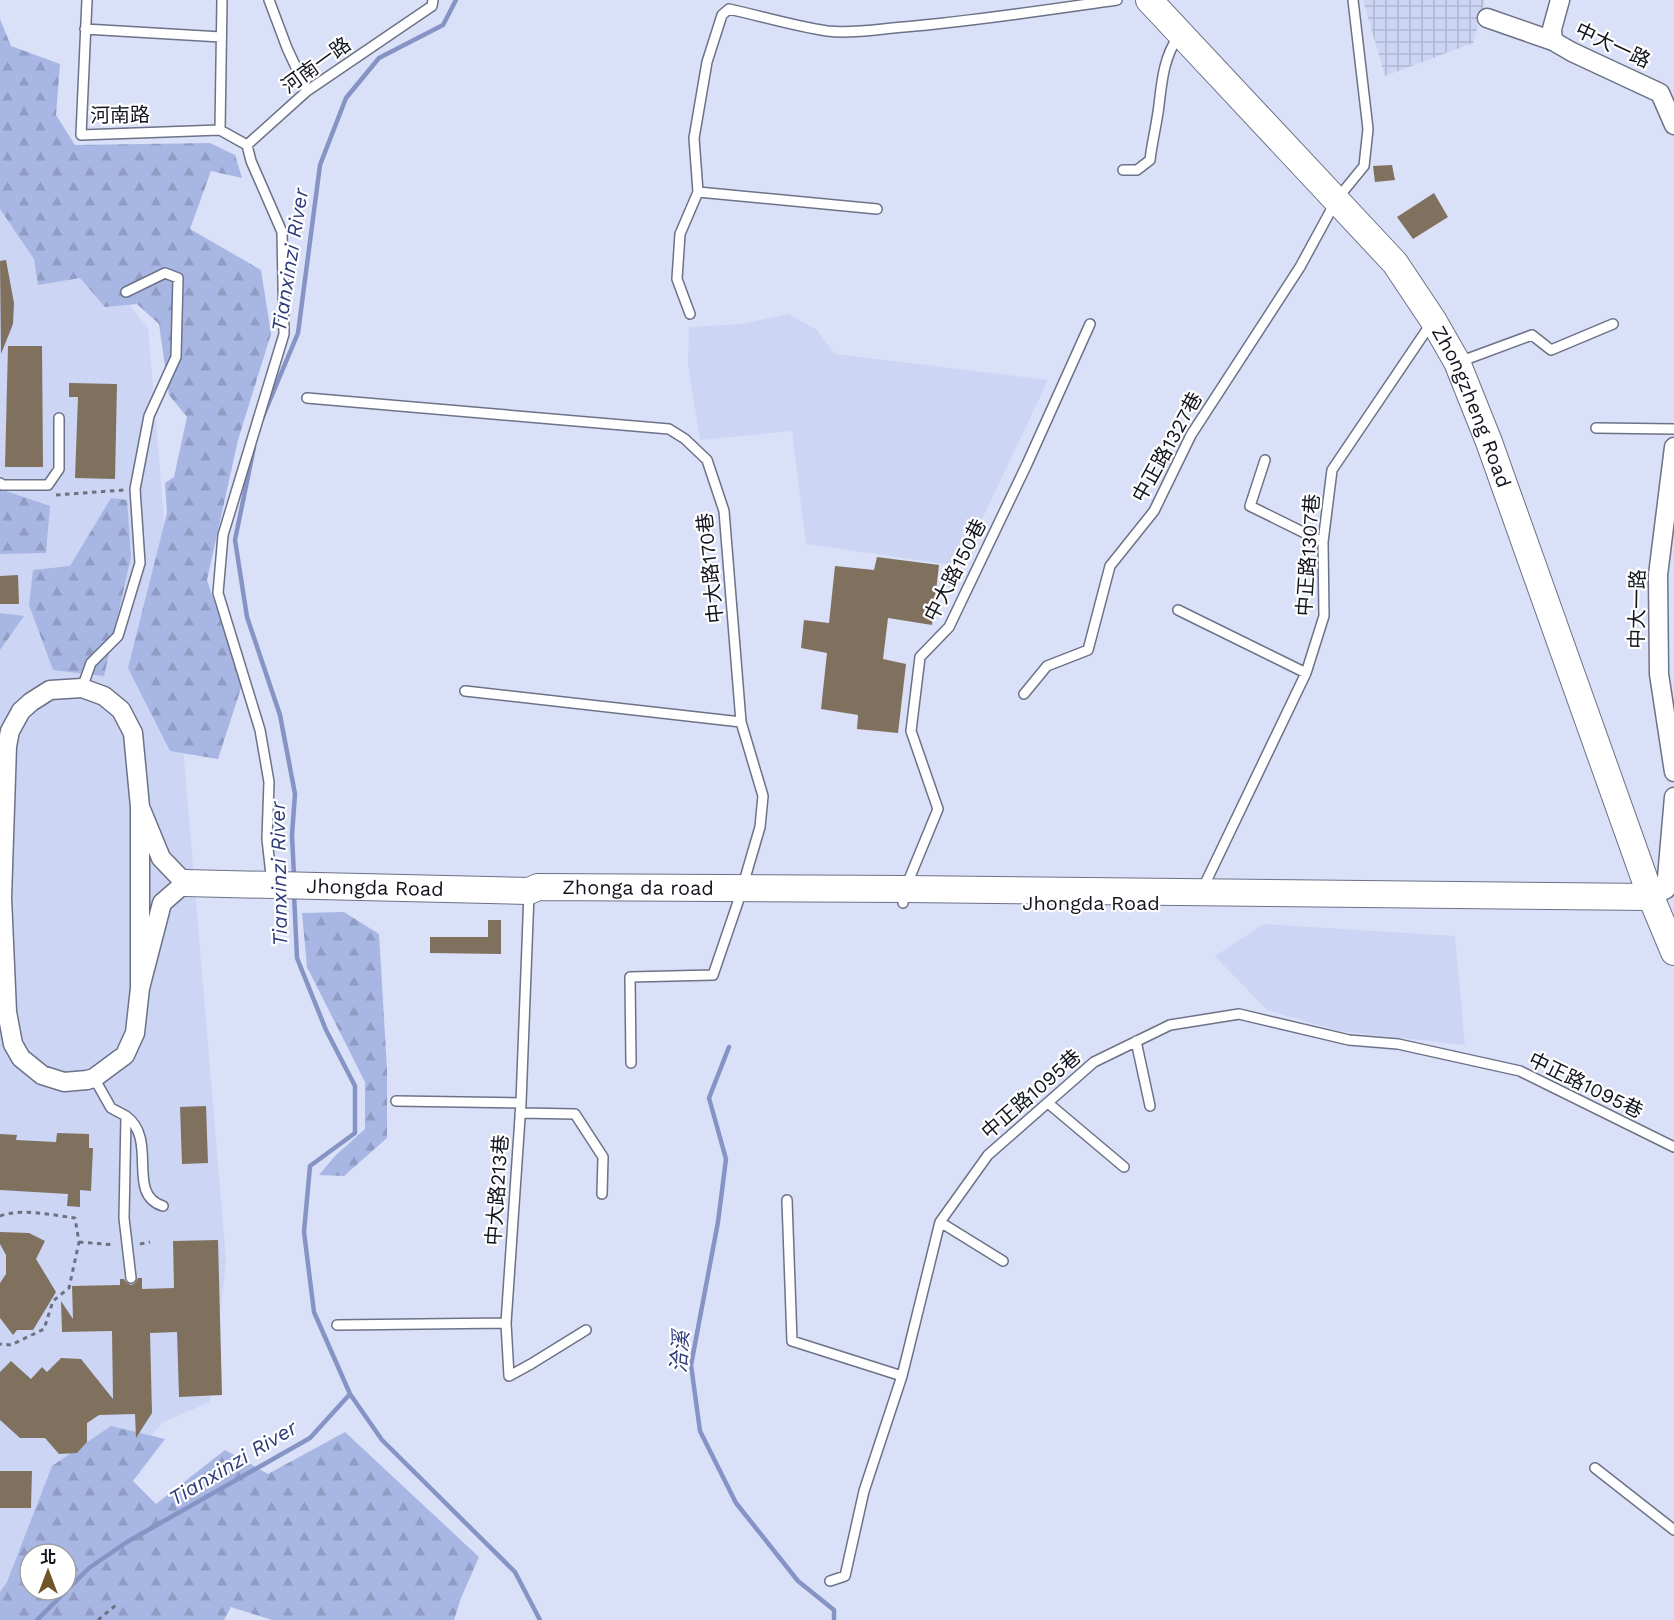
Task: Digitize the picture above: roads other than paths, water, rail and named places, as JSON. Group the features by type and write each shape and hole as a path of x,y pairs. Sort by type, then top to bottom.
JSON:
{"street":[{"name":"Zhongzheng Road","path":"1149,0 1395,263 1434,320 1457,362 1493,453 1651,897 1674,952"},
{"name":"中大一路","path":"1560,0 1552,29 1553,41 1660,93 1674,125"},
{"path":"1487,18 1553,41"},
{"name":"中大一路","path":"1674,447 1658,575 1658,597 1659,674 1674,772"},
{"path":"82,688 104,696 121,710 133,733 140,807 140,988 135,1033 125,1055 94,1078 64,1082 42,1075 21,1058 13,1044 7,1012 1,879 7,746 10,731 21,711 50,690 82,688"},
{"path":"1651,897 1666,889 1674,797"},
{"path":"140,807 161,858 185,883 162,903 140,988"},
{"name":"Jhongda Road","path":"185,883 529,891 538,887 739,896 1651,897"}],"lane":[{"name":"河南路","path":"87,0 81,135 220,130"},
{"path":"222,0 220,130 247,145 251,161 282,232 284,334 223,535 219,592 260,730 269,782 267,839 276,884"},
{"path":"269,0 307,92"},
{"name":"河南一路","path":"247,145 307,92 432,6 433,0"},
{"path":"690,314 677,279 680,234 698,192 694,138 707,63 722,15 729,9 768,20 828,31 853,31 1058,10 1117,0"},
{"path":"1337,199 1364,166 1368,129 1353,0"},
{"path":"85,29 221,37"},
{"path":"1123,170 1137,170 1150,160 1162,74 1171,47 1181,33"},
{"path":"698,192 877,209"},
{"name":"中正路1327巷","path":"1024,694 1047,666 1088,650 1110,566 1154,511 1191,435 1300,267 1337,199"},
{"path":"82,688 91,663 118,636 140,563 135,489 149,416 176,357 178,278 165,273 126,292"},
{"name":"中正路1307巷","path":"1199,898 1306,673 1324,616 1323,542 1332,470 1434,320"},
{"name":"中大路150巷","path":"904,896 938,809 911,731 920,657 949,627 1027,464 1090,324"},
{"path":"1457,362 1532,335 1551,350 1612,324"},
{"name":"中大路170巷","path":"307,398 669,429 685,439 707,460 724,511 741,722 763,796 760,827 713,975 630,978 631,1063"},
{"path":"0,483 2,485 48,485 59,469 59,418"},
{"path":"1596,428 1674,429"},
{"path":"1265,460 1250,506 1323,542"},
{"path":"1178,610 1306,673"},
{"path":"465,691 741,722"},
{"name":"中大路213巷","path":"529,891 521,1108 506,1323 509,1376 586,1330"},
{"name":"中正路1095巷","path":"830,1581 845,1576 864,1491 902,1376 940,1222 988,1155 1094,1062 1170,1025 1239,1014 1349,1040 1398,1044 1520,1071 1674,1147"},
{"path":"1136,1041 1150,1106"},
{"path":"94,1078 111,1108 136,1123 141,1142 144,1190 153,1203 163,1206"},
{"path":"396,1101 521,1108 575,1114 603,1157 602,1194"},
{"path":"1048,1103 1124,1167"},
{"path":"126,1116 124,1218 131,1278"},
{"path":"787,1200 792,1341 902,1376"},
{"path":"940,1222 1003,1261"},
{"path":"337,1325 506,1323"},
{"path":"1595,1467 1674,1530"}],"waterway":[{"name":"Tianxinzi River","path":"262,419 298,333 320,165 346,98 379,58 443,25 456,0"},
{"name":"Tianxinzi River","path":"254,447 235,540 247,617 280,715 295,794 292,835 294,876"},
{"name":"Tianxinzi River","path":"37,1620 89,1568 127,1542 310,1438 350,1394 314,1312 304,1232 310,1166 355,1133 355,1086 326,1030 297,958 294,894"},
{"name":"洽溪","path":"729,1047 709,1098 726,1159 718,1222 691,1365 700,1431 736,1503 798,1581 834,1610 834,1620"},
{"name":"洽溪","path":"350,1394 382,1440 515,1572 540,1620"}]}
